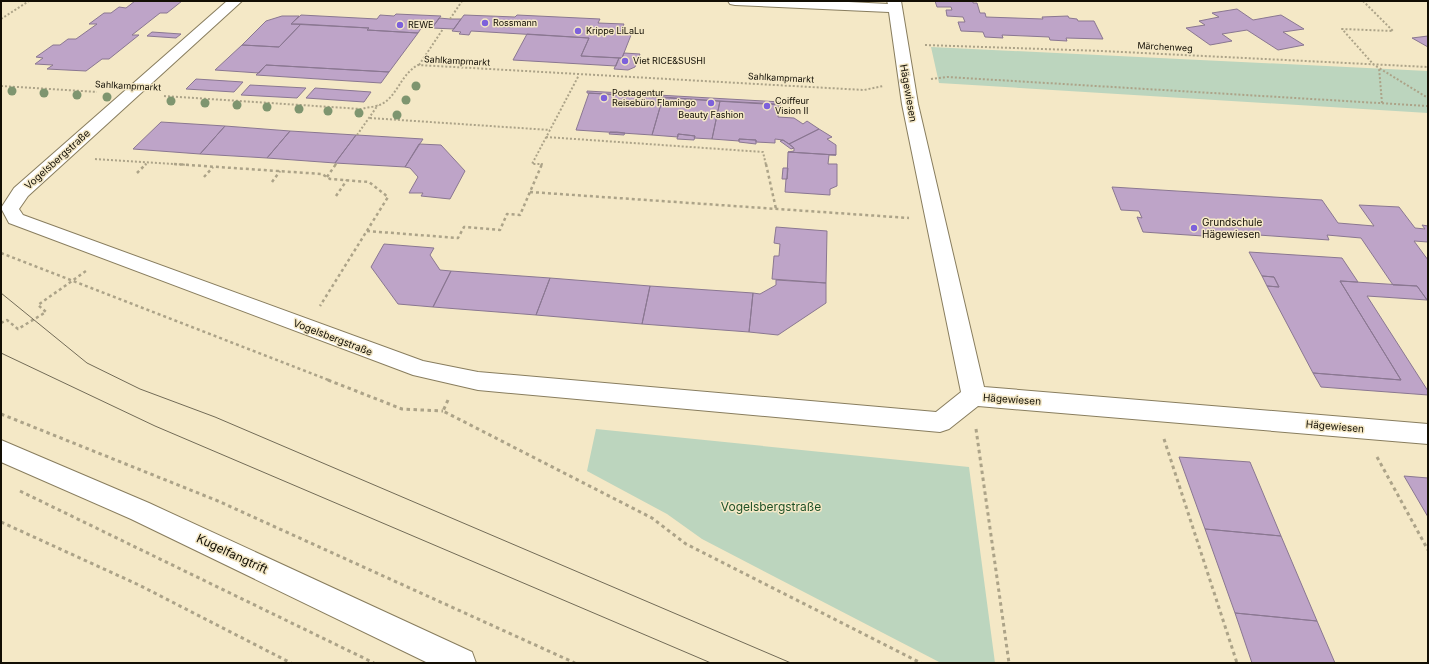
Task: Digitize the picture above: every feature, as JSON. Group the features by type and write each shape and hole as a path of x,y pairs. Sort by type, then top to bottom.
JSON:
{"street":[{"name":"Vogelsbergstraße","path":"235,1 21,192 10,209 16,219 421,369 459,377 494,382 940,422 974,396"},
{"path":"735,1 894,5"},
{"name":"Hägewiesen","path":"894,5 907,82 974,396 1428,434"},
{"name":"Kugelfangtrift","path":"1,451 140,511 461,663"}],"path":[{"path":"1,19 29,1"},
{"path":"450,19 462,1"},
{"path":"1363,1 1393,31 1342,29 1374,65 1428,98"},
{"path":"418,66 444,29"},
{"name":"Märchenweg","path":"901,44 1102,51 1428,67"},
{"name":"Sahlkampmarkt","path":"1,86 361,109 385,102 410,68 418,66 864,90 907,82"},
{"path":"1379,68 1382,103"},
{"path":"367,231 458,238 464,227 500,230 507,214 520,215 542,164 532,164 580,74"},
{"path":"907,82 947,77 1428,106"},
{"path":"358,135 378,105"},
{"path":"370,118 550,130"},
{"path":"546,137 763,152 776,209"},
{"path":"59,157 322,174 330,179 369,182 388,197 307,327"},
{"path":"138,173 147,163"},
{"path":"326,177 337,163"},
{"path":"204,177 214,167"},
{"path":"272,182 280,171"},
{"path":"336,196 347,180"},
{"path":"530,192 936,220"},
{"path":"1,253 402,409 443,411 652,518 686,544 921,663"},
{"path":"1,323 7,320 18,329 46,312 38,305 110,253"},
{"path":"443,411 459,377"},
{"path":"974,396 976,438 1008,663"},
{"path":"1155,410 1237,663"},
{"path":"1,414 218,501 575,663"},
{"path":"1361,429 1428,550"},
{"path":"18,490 374,663"},
{"path":"1,522 139,585 291,663"}],"green space":[{"path":"931,47 1428,71 1428,113 939,83"},
{"name":"Vogelsbergstraße","path":"596,429 969,467 995,663 941,663 702,539 667,514 587,471"}],"building":[{"path":"135,1 182,1 167,13 160,13 132,35 139,35 109,59 102,59 86,71 47,69 53,65 35,64 43,58 36,57 53,45 60,45 68,39 76,39 97,24 89,24 104,13 111,13 119,7 126,8"},
{"path":"935,1 973,1 973,3 977,3 980,13 985,13 986,17 1043,19 1042,17 1068,16 1069,18 1077,19 1078,21 1094,21 1103,39 1066,38 1067,41 1050,40 1049,37 1002,35 1003,38 985,37 983,32 961,31 958,22 965,22 963,17 947,16 946,10 952,10 951,7 937,7"},
{"path":"1237,9 1253,20 1281,15 1304,29 1283,32 1304,45 1278,50 1247,30 1222,34 1232,41 1210,45 1186,28 1205,25 1199,21 1219,17 1212,13"},
{"path":"396,14 441,16 432,28 422,27 418,33 367,30 369,28 291,24 301,15 377,19 380,15 394,16"},
{"path":"464,15 515,17 517,15 600,19 598,23 624,24 620,33 631,35 622,58 581,56 589,38 471,31 469,35 459,34 461,32 452,31"},
{"path":"282,16 299,16 291,24 301,24 279,47 242,45 266,21"},
{"path":"439,18 461,19 454,29 432,28"},
{"path":"301,24 369,28 367,30 418,33 389,72 266,65 259,73 215,70 242,45 279,47"},
{"path":"152,32 181,34 176,38 147,36"},
{"path":"527,34 589,38 581,56 619,58 616,66 513,60"},
{"path":"1428,36 1428,47 1412,38"},
{"path":"624,53 640,54 635,67 628,70 614,69 619,58 622,58"},
{"path":"266,65 389,72 381,83 256,75"},
{"path":"196,79 243,82 234,92 186,89"},
{"path":"250,85 306,88 297,98 241,95"},
{"path":"315,88 371,92 364,102 306,98"},
{"path":"587,91 781,102 781,105 587,93"},
{"path":"589,93 663,97 652,135 576,130"},
{"path":"663,97 720,101 712,139 694,138 695,136 678,134 678,137 652,135"},
{"path":"720,101 779,104 778,117 794,118 803,124 807,121 819,129 789,144 783,140 775,139 775,143 756,142 756,140 739,139 739,141 712,139"},
{"path":"161,122 225,126 200,154 133,149"},
{"path":"225,126 290,131 267,158 200,154"},
{"path":"819,129 832,137 827,139 836,145 836,155 788,152 794,151 794,148 789,144"},
{"path":"290,131 356,135 335,163 267,158"},
{"path":"610,132 625,133 624,135 609,134"},
{"path":"678,134 695,136 694,140 677,139"},
{"path":"356,135 423,139 405,167 335,163"},
{"path":"739,139 756,140 756,144 739,142"},
{"path":"783,140 794,148 791,149 780,141"},
{"path":"419,144 441,145 465,171 450,199 421,196 423,193 409,193 418,177 410,168 405,167"},
{"path":"788,152 836,155 829,155 828,164 837,164 837,186 830,189 830,195 785,192"},
{"path":"783,168 788,168 787,179 782,179"},
{"path":"1112,187 1322,200 1338,223 1374,226 1359,205 1399,207 1415,228 1425,229 1422,225 1428,226 1428,242 1414,241 1428,260 1428,301 1417,286 1393,285 1361,238 1327,235 1329,240 1216,232 1218,237 1143,232 1137,217 1142,218 1139,211 1121,210"},
{"path":"776,227 827,231 826,283 772,279 774,256 779,256 780,244 774,243"},
{"path":"384,244 434,248 430,255 440,270 451,271 433,307 398,304 371,267"},
{"path":"1249,252 1342,258 1358,282 1340,281 1401,380 1313,373 1267,286 1279,287 1274,277 1262,276"},
{"path":"451,271 550,278 536,315 433,307"},
{"path":"1262,276 1274,277 1279,287 1267,286"},
{"path":"550,278 650,286 642,324 536,315"},
{"path":"776,280 826,283 826,303 778,335 749,332 753,293 760,294 776,285"},
{"path":"1340,281 1417,286 1427,300 1367,296 1428,391 1428,395 1321,387 1313,373 1401,380"},
{"path":"650,286 753,293 749,332 642,324"},
{"path":"1179,457 1250,462 1281,536 1205,529"},
{"path":"1404,476 1428,478 1428,517"},
{"path":"1205,529 1281,536 1317,621 1235,613"},
{"path":"1235,613 1317,621 1335,663 1252,663"}],"tram line":[{"path":"1,293 87,363 140,389 215,417 791,663"},
{"path":"1,353 155,426 711,663"}],"place":[{"name":"Rossmann","path":"485,23"},
{"name":"REWE","path":"400,25"},
{"name":"Krippe LiLaLu","path":"578,31"},
{"name":"Viet RICE&SUSHI","path":"625,61"},
{"name":"Postagentur Reisebüro Flamingo","path":"604,98"},
{"name":"Beauty Fashion","path":"711,103"},
{"name":"Coiffeur Vision II","path":"767,106"},
{"name":"Grundschule Hägewiesen","path":"1194,228"}]}
